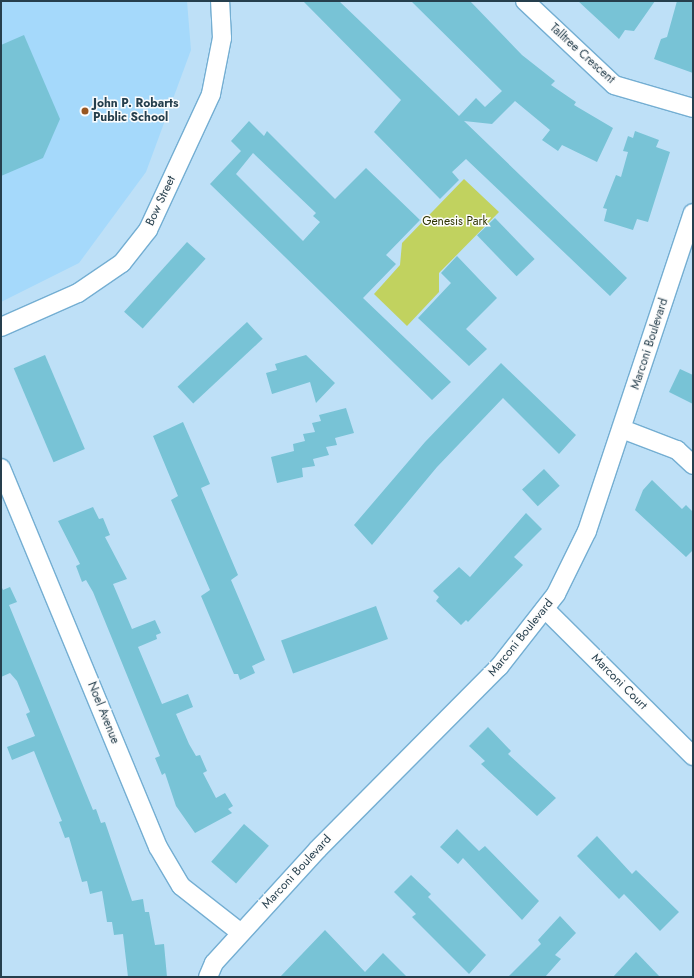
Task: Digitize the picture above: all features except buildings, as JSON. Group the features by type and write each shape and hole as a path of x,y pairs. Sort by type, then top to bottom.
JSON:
{"street":[{"name":"Bow Street","path":"1,327 78,293 122,263 148,230 211,94 222,38 220,1"},
{"name":"Talltree Crescent","path":"525,1 614,85 693,108"},
{"name":"Marconi Boulevard","path":"208,977 214,963 318,849 500,667 556,594 587,531 693,212"},
{"path":"622,429 677,450 693,465"},
{"name":"Noel Avenue","path":"1,468 158,847 181,886 241,933"},
{"name":"Marconi Court","path":"544,609 693,756"}],"shaded area":[{"name":"John P. Robarts Public School","path":"1,1 187,1 191,50 146,172 79,263 1,302"}],"green space":[{"name":"Genesis Park","path":"464,179 499,212 439,273 439,292 407,326 374,294 400,265 402,243"}],"place":[{"name":"John P. Robarts Public School","path":"85,111"}]}
